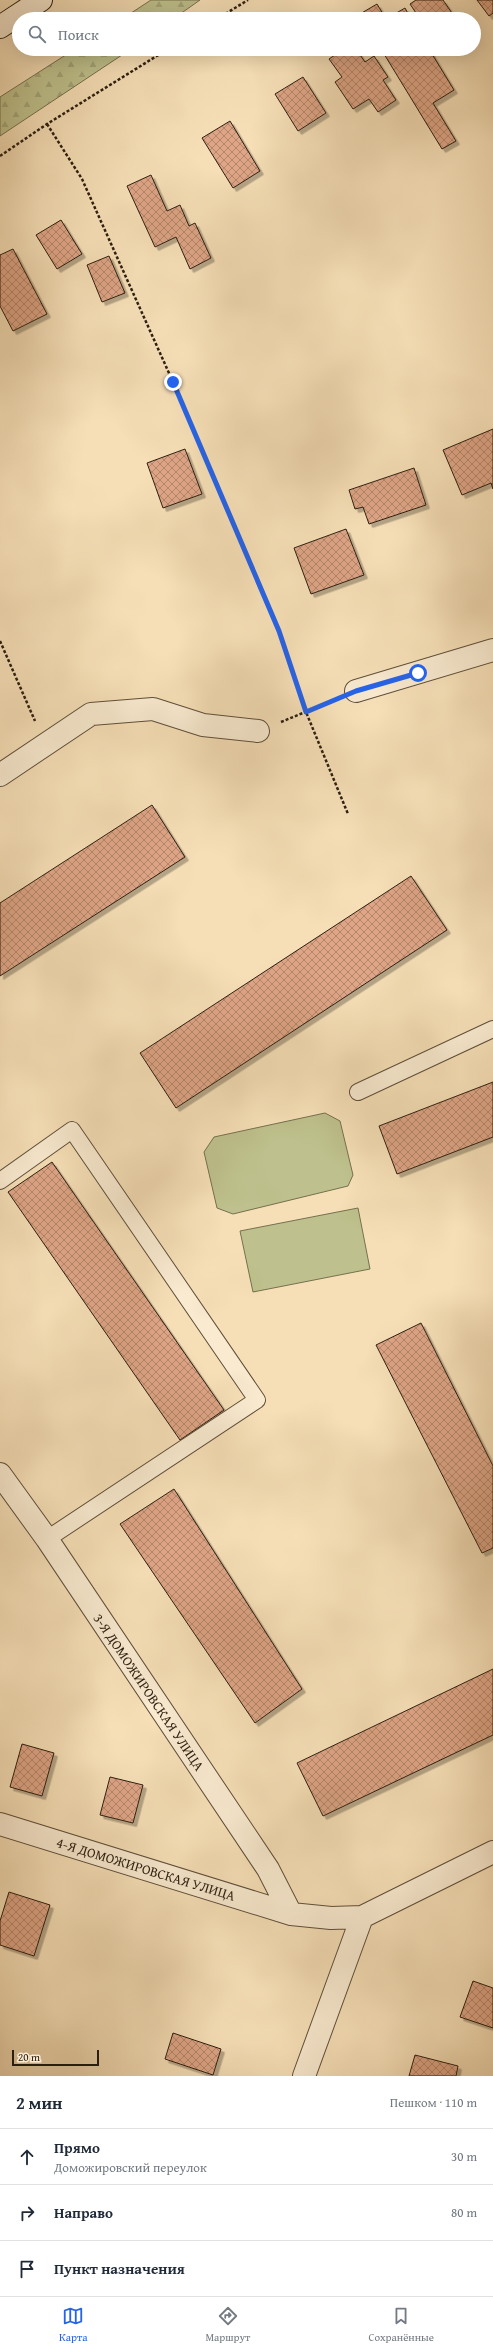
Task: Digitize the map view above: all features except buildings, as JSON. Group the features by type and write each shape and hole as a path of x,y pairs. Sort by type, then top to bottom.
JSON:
{"street":[{"path":"23,12 41,0"},
{"path":"0,27 12,19"},
{"path":"356,691 493,650"},
{"path":"0,775 44,743 91,714 153,709 203,725 258,731"},
{"name":"3-Я ДОМОЖИРОВСКАЯ УЛИЦА","path":"0,1474 47,1539 268,1869 291,1914"},
{"name":"4-Я ДОМОЖИРОВСКАЯ УЛИЦА","path":"0,1824 291,1914 331,1918 362,1917"},
{"path":"304,2076 362,1917 493,1852"}],"lane":[{"path":"358,1092 493,1029"},
{"path":"0,1181 72,1130 257,1400 47,1539"}],"path":[{"path":"228,12 248,0"},
{"path":"0,156 47,124 157,56"},
{"path":"47,124 82,179 173,382 279,631 306,712 348,814"},
{"path":"0,641 44,743"},
{"path":"258,731 356,691"}],"green space":[{"path":"151,0 200,0 183,12 133,12"},
{"path":"64,56 120,56 0,136 0,97"},
{"path":"325,1113 340,1121 353,1175 348,1186 233,1214 217,1208 204,1152 214,1137"},
{"path":"358,1208 370,1269 253,1292 240,1231"}],"route":[{"path":"173,382 279,631 306,712 356,691 418,673"}]}
